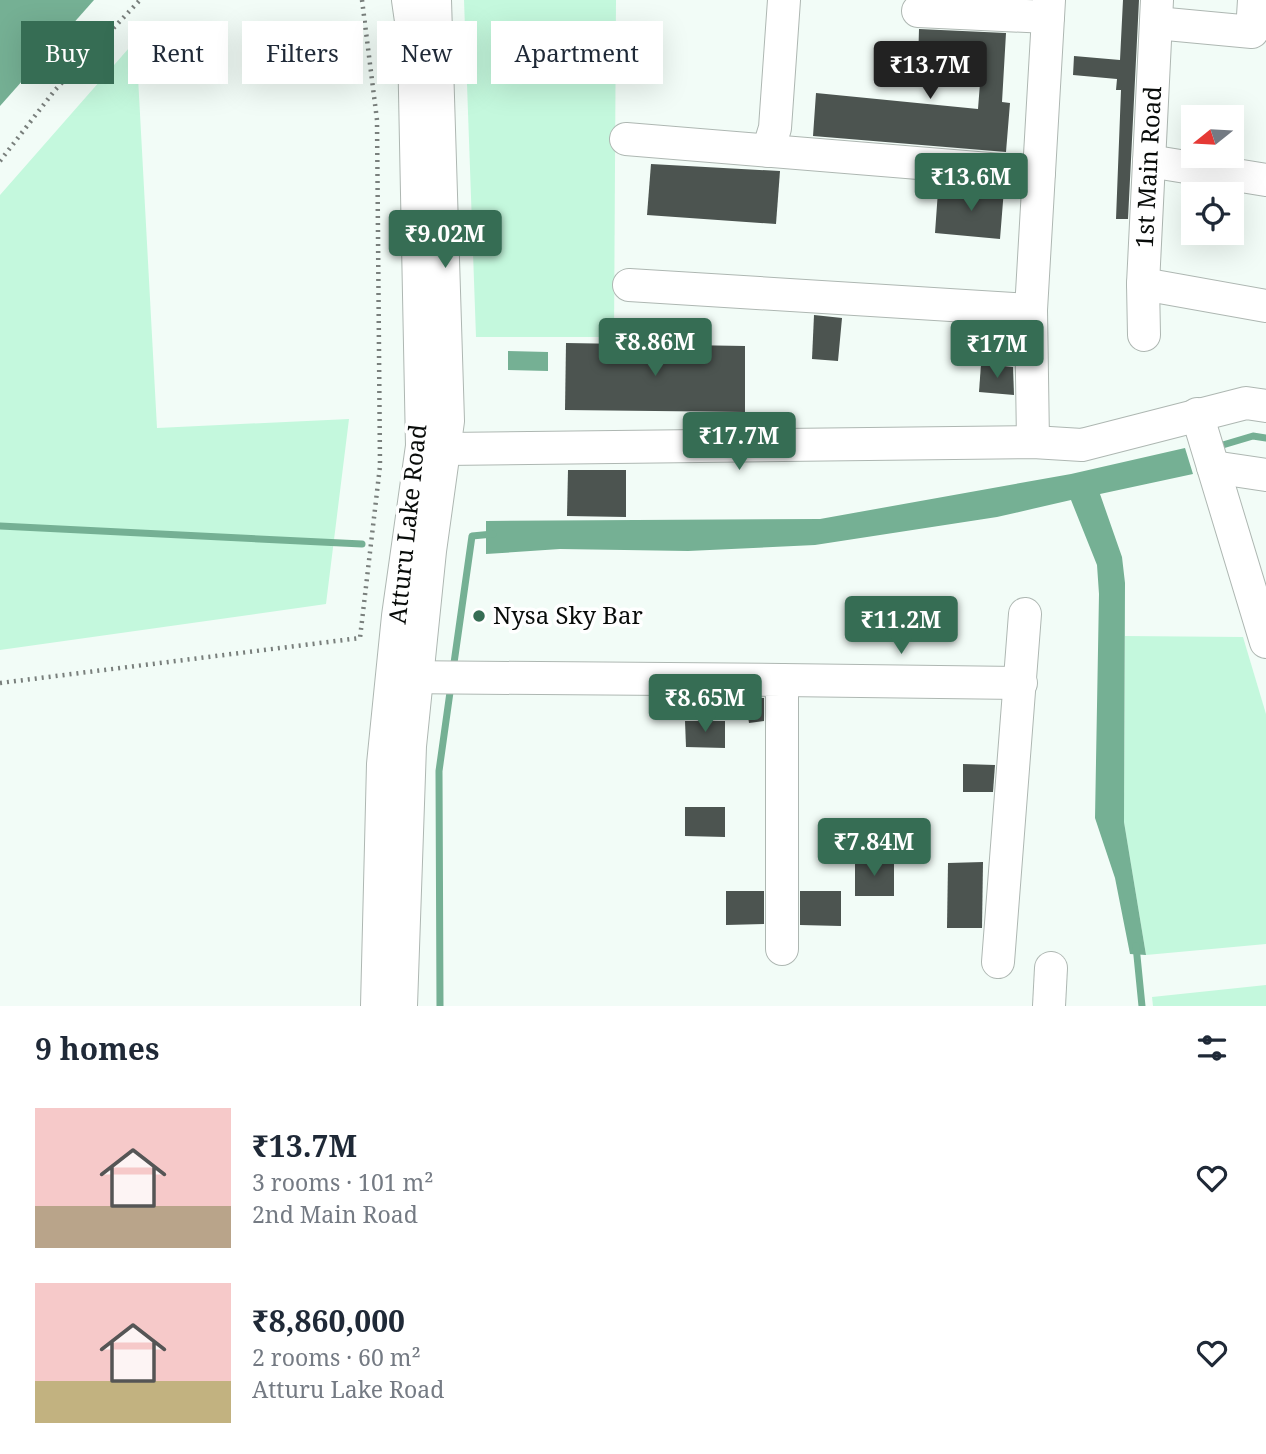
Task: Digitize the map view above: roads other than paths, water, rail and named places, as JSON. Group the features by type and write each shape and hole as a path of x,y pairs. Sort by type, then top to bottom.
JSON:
{"street":[{"name":"Atturu Lake Road","path":"401,1006 410,746 404,677 422,446 414,42 408,0"},
{"name":"Atturu Lake Road","path":"377,1006 383,764 404,677 448,421 435,0"},
{"path":"768,151 775,128 785,0"},
{"path":"1156,12 1252,32 1254,0"},
{"path":"918,12 1048,8 1031,310 1033,442"},
{"name":"1st Main Road","path":"1144,335 1143,284 1156,12"},
{"path":"626,139 1039,173"},
{"path":"1149,161 1266,180"},
{"path":"1143,284 1266,306"},
{"path":"629,285 1031,310"},
{"path":"444,449 1033,442 1082,445 1247,403 1266,406"},
{"path":"1196,414 1257,587 1266,642"},
{"path":"1213,467 1266,475"},
{"path":"998,962 1025,614"},
{"path":"404,677 1021,683"},
{"path":"782,680 782,949"},
{"path":"1049,1006 1051,968"}],"waterway":[{"path":"1216,447 1253,436 1266,438"},
{"path":"0,526 362,544"},
{"path":"453,670 472,536 493,534"},
{"path":"440,1006 439,771 451,685"},
{"path":"1136,946 1142,1006"}],"place":[{"name":"Nysa Sky Bar","path":"479,616"}]}
